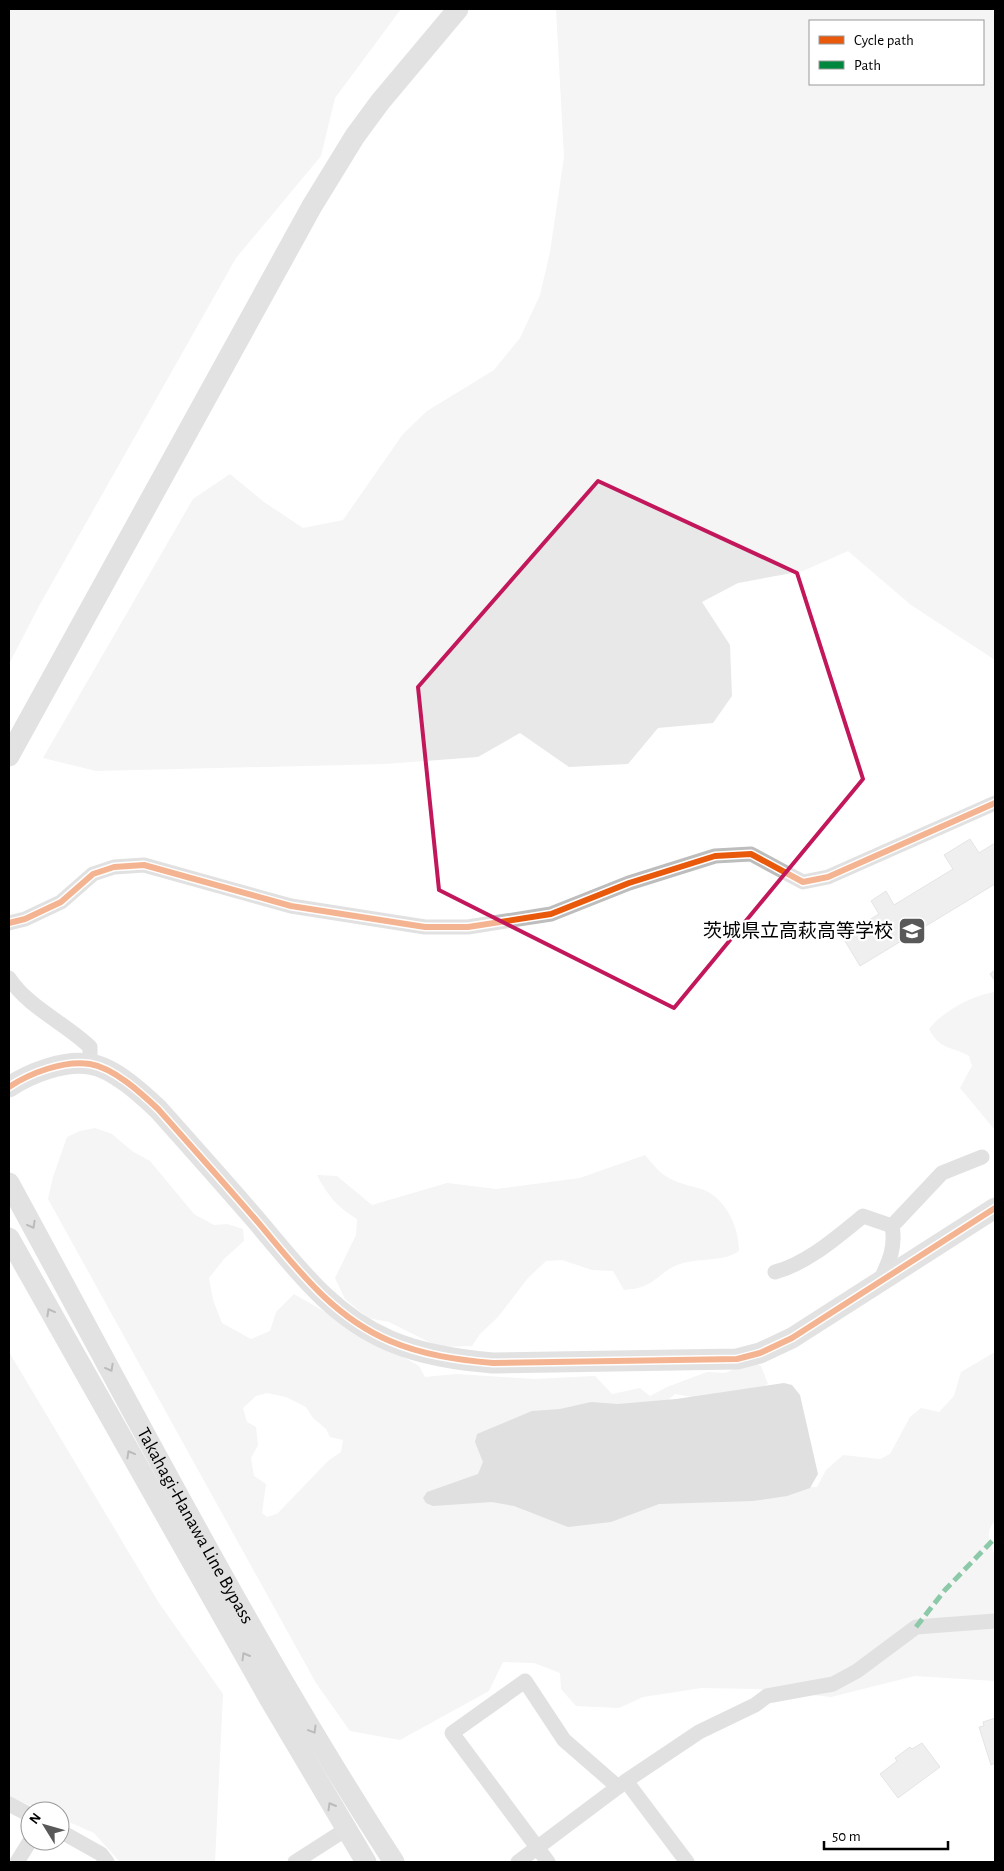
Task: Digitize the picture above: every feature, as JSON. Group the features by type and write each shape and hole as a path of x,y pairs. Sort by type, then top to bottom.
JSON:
{"street":[{"path":"9,756 312,206 355,136 380,102 458,9"},
{"path":"9,923 26,919 61,902 93,874 114,867 144,866 291,906 425,926 468,927 551,914 629,883 715,856 750,854 803,882 828,877 995,803"},
{"path":"9,978 27,999 64,1024 90,1047 90,1064"},
{"path":"9,1087 36,1072 60,1066 90,1064 136,1088 158,1109 322,1297 356,1323 390,1341 420,1351 454,1359 493,1363 737,1359 760,1353 792,1338 995,1208"},
{"path":"892,1226 942,1173 982,1157"},
{"name":"Takahagi-Hanawa Line Bypass","path":"9,1183 174,1486 288,1688 394,1862"},
{"path":"775,1272 802,1261 863,1216 892,1226"},
{"path":"879,1282 893,1249 892,1226"},
{"name":"Takahagi-Hanawa Line Bypass","path":"9,1238 269,1698 366,1862"},
{"path":"518,1862 622,1784 699,1732 755,1705 767,1696 833,1684 857,1672 916,1627 995,1621"},
{"path":"548,1862 452,1733 525,1681 564,1740 622,1784 687,1862"},
{"path":"295,1862 346,1830"},
{"path":"70,1837 101,1854 107,1862"},
{"path":"17,1862 24,1851"}],"highlighted area":[{"path":"598,481 797,573 863,779 674,1008 439,890 418,687"}],"shaded area":[{"path":"9,9 401,9 335,98 321,156 236,258 39,606 9,664"},
{"path":"556,9 995,9 995,660 911,605 848,551 803,571 738,583 702,602 730,645 732,696 713,723 658,728 628,764 569,767 520,733 478,757 385,764 96,771 43,758 193,499 230,474 264,502 303,528 343,520 403,434 427,411 494,370 520,338 540,295 550,252 564,157"},
{"path":"995,992 995,1130 960,1088 972,1066 969,1056 946,1047 937,1041 929,1029 950,1010 968,1000"},
{"path":"95,1128 112,1134 132,1151 150,1161 194,1214 214,1225 227,1224 243,1229 244,1241 224,1259 209,1278 213,1300 222,1323 251,1339 270,1331 276,1312 294,1294 419,1366 425,1377 456,1374 534,1379 595,1376 612,1394 640,1388 650,1396 667,1387 707,1372 725,1373 751,1362 761,1366 768,1384 726,1403 675,1394 666,1402 806,1487 817,1487 826,1470 843,1455 880,1459 890,1454 910,1417 921,1408 939,1412 954,1396 961,1372 995,1352 995,1521 991,1526 989,1535 996,1576 995,1681 915,1676 831,1697 758,1689 702,1688 643,1697 619,1708 576,1706 561,1689 560,1673 534,1663 503,1662 489,1691 400,1740 350,1731 316,1683 48,1199 53,1177 67,1137 80,1131","holes":["267,1393 286,1397 306,1407 313,1418 326,1429 330,1437 343,1440 341,1452 328,1461 277,1514 267,1517 262,1513 266,1484 254,1476 251,1458 258,1445 256,1427 247,1422 243,1408 256,1396"]},
{"path":"645,1155 664,1175 704,1190 719,1201 734,1224 739,1251 726,1257 677,1265 647,1285 624,1290 613,1271 592,1270 562,1260 546,1261 528,1278 498,1317 480,1334 472,1346 439,1347 389,1322 368,1318 345,1299 335,1278 356,1235 357,1219 334,1200 317,1175 337,1176 372,1205 447,1183 496,1189 580,1178"},
{"path":"9,1352 159,1603 223,1694 215,1862 120,1862 94,1833 70,1822 70,1801 20,1801 9,1796"},
{"path":"784,1383 792,1385 800,1395 818,1474 810,1488 787,1496 753,1501 659,1504 611,1522 568,1527 514,1506 492,1502 433,1506 426,1503 423,1498 427,1492 478,1474 483,1462 475,1442 477,1434 532,1411 560,1409 591,1402 618,1404 676,1399"}],"building":[{"path":"970,839 979,853 995,843 995,884 860,966 842,936 879,914 871,901 886,891 894,905 953,869 944,855"},
{"path":"995,970 995,981 990,974"},
{"path":"995,1718 995,1763 991,1765 979,1727 984,1726 983,1722"},
{"path":"922,1743 940,1767 898,1798 880,1774 897,1761 895,1758 910,1747 912,1749"}],"marked path":[{"path":"916,1627 945,1590 995,1538"}],"cycle path":[{"path":"9,923 25,919 61,902 93,874 114,867 144,865 291,906 425,927 468,927 551,914 629,883 715,856 751,854 803,882 828,877 995,803"},
{"path":"9,1087 37,1073 69,1064 90,1064 108,1070 135,1089 158,1109 300,1272 332,1304 369,1331 402,1346 441,1356 467,1360 493,1363 737,1359 760,1353 792,1338 995,1208"}],"place":[{"name":"茨城県立高萩高等学校","path":"912,931"}]}
